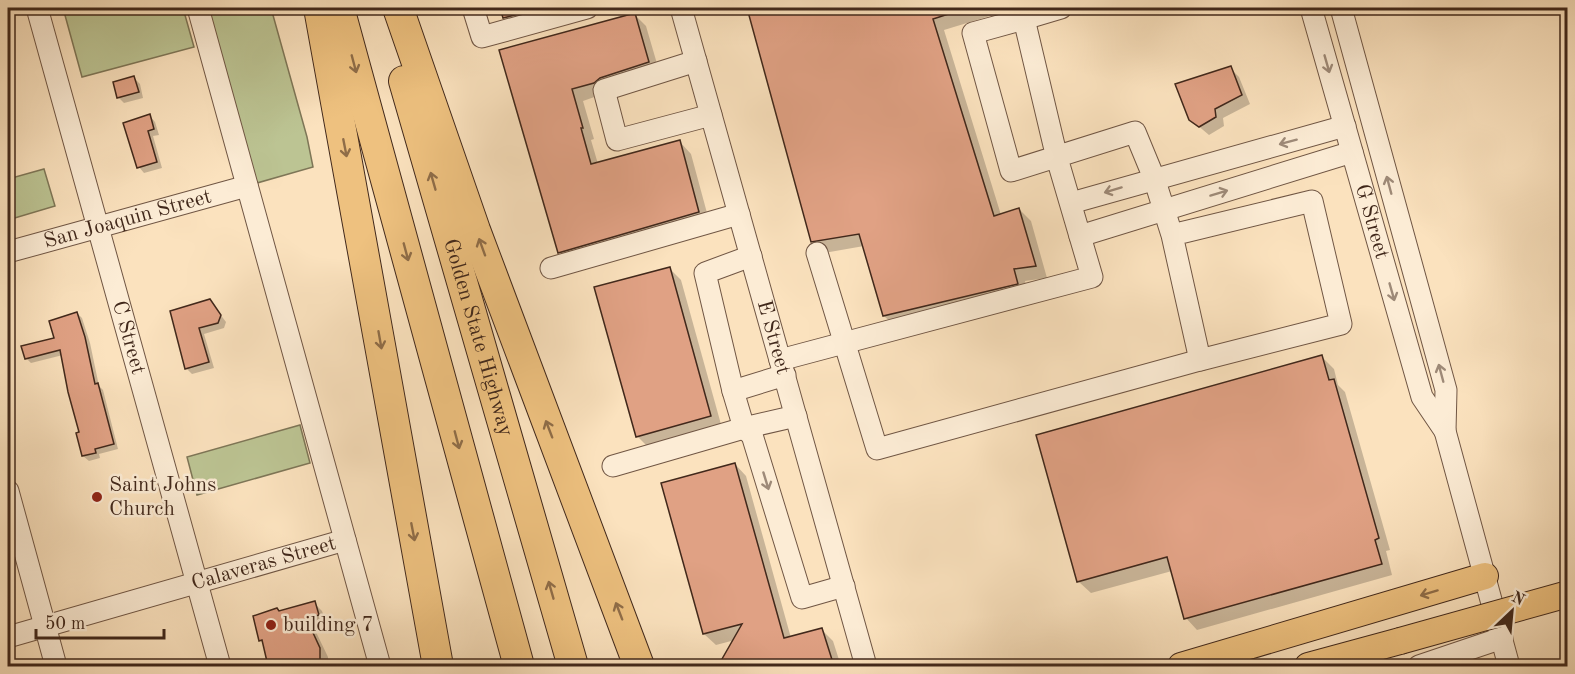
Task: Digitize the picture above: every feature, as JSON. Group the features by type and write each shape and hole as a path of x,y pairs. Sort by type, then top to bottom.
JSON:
{"highway":[{"path":"319,8 438,666"},
{"path":"339,8 519,666"},
{"name":"Golden State Highway","path":"383,8 573,666"},
{"path":"398,8 476,230 639,666"}],"main road":[{"path":"1181,666 1485,576"},
{"path":"1308,666 1568,594"}],"street":[{"name":"C Street","path":"37,8 220,666"},
{"path":"198,8 380,666"},
{"path":"473,8 482,37 587,8"},
{"name":"E Street","path":"681,8 867,666"},
{"path":"1061,8 1026,14 973,33 1011,171 1136,132 1154,178 1172,235 1200,360"},
{"name":"G Street","path":"1311,8 1422,397 1445,431"},
{"name":"G Street","path":"1341,8 1446,390 1445,431 1509,666"},
{"path":"733,391 846,342 1092,277 1057,158 1026,14"},
{"path":"696,61 604,90 617,140 711,115"},
{"path":"1071,203 1345,126"},
{"path":"1080,236 1352,152"},
{"name":"San Joaquin Street","path":"8,252 248,186"},
{"path":"817,252 877,449 1200,360 1341,324 1312,201 1172,235"},
{"path":"551,268 740,214"},
{"path":"751,256 705,273 733,391 744,428 753,435 802,598 844,586"},
{"path":"613,466 744,428 796,416"},
{"path":"8,491 56,666"},
{"name":"Calaveras Street","path":"8,637 345,540"},
{"path":"1419,666 1502,638"}],"green space":[{"path":"63,8 183,8 194,47 82,77"},
{"path":"199,8 271,8 307,137 313,167 250,185"},
{"path":"44,169 55,206 8,220 8,179"},
{"path":"300,425 310,463 197,495 187,457"}],"building":[{"path":"500,8 541,8 503,18"},
{"path":"747,8 958,8 958,11 933,19 994,216 1019,208 1036,266 1014,269 1018,284 883,316 859,234 811,242"},
{"path":"635,13 649,62 572,89 591,164 680,140 699,212 558,253 499,50"},
{"path":"1231,66 1242,95 1215,109 1216,117 1199,127 1189,120 1175,84"},
{"path":"134,76 139,92 117,98 113,82"},
{"path":"150,114 154,129 148,131 157,162 137,168 123,123"},
{"path":"670,267 711,416 636,437 594,287"},
{"path":"210,299 221,315 218,323 199,328 209,362 185,369 170,311"},
{"path":"77,312 95,384 98,383 114,444 95,449 96,453 82,456 76,433 79,432 60,350 25,359 21,346 54,338 49,321"},
{"path":"1322,355 1329,380 1334,379 1379,538 1375,540 1382,564 1184,619 1167,557 1077,582 1036,435"},
{"path":"735,463 784,638 822,628 834,666 718,666 742,624 703,634 661,483"},
{"path":"315,601 319,615 315,616 316,620 309,624 320,648 320,666 268,666 253,616 277,608 279,611"}],"place":[{"name":"Saint Johns Church","path":"97,497"},
{"name":"building 7","path":"271,625"}]}
